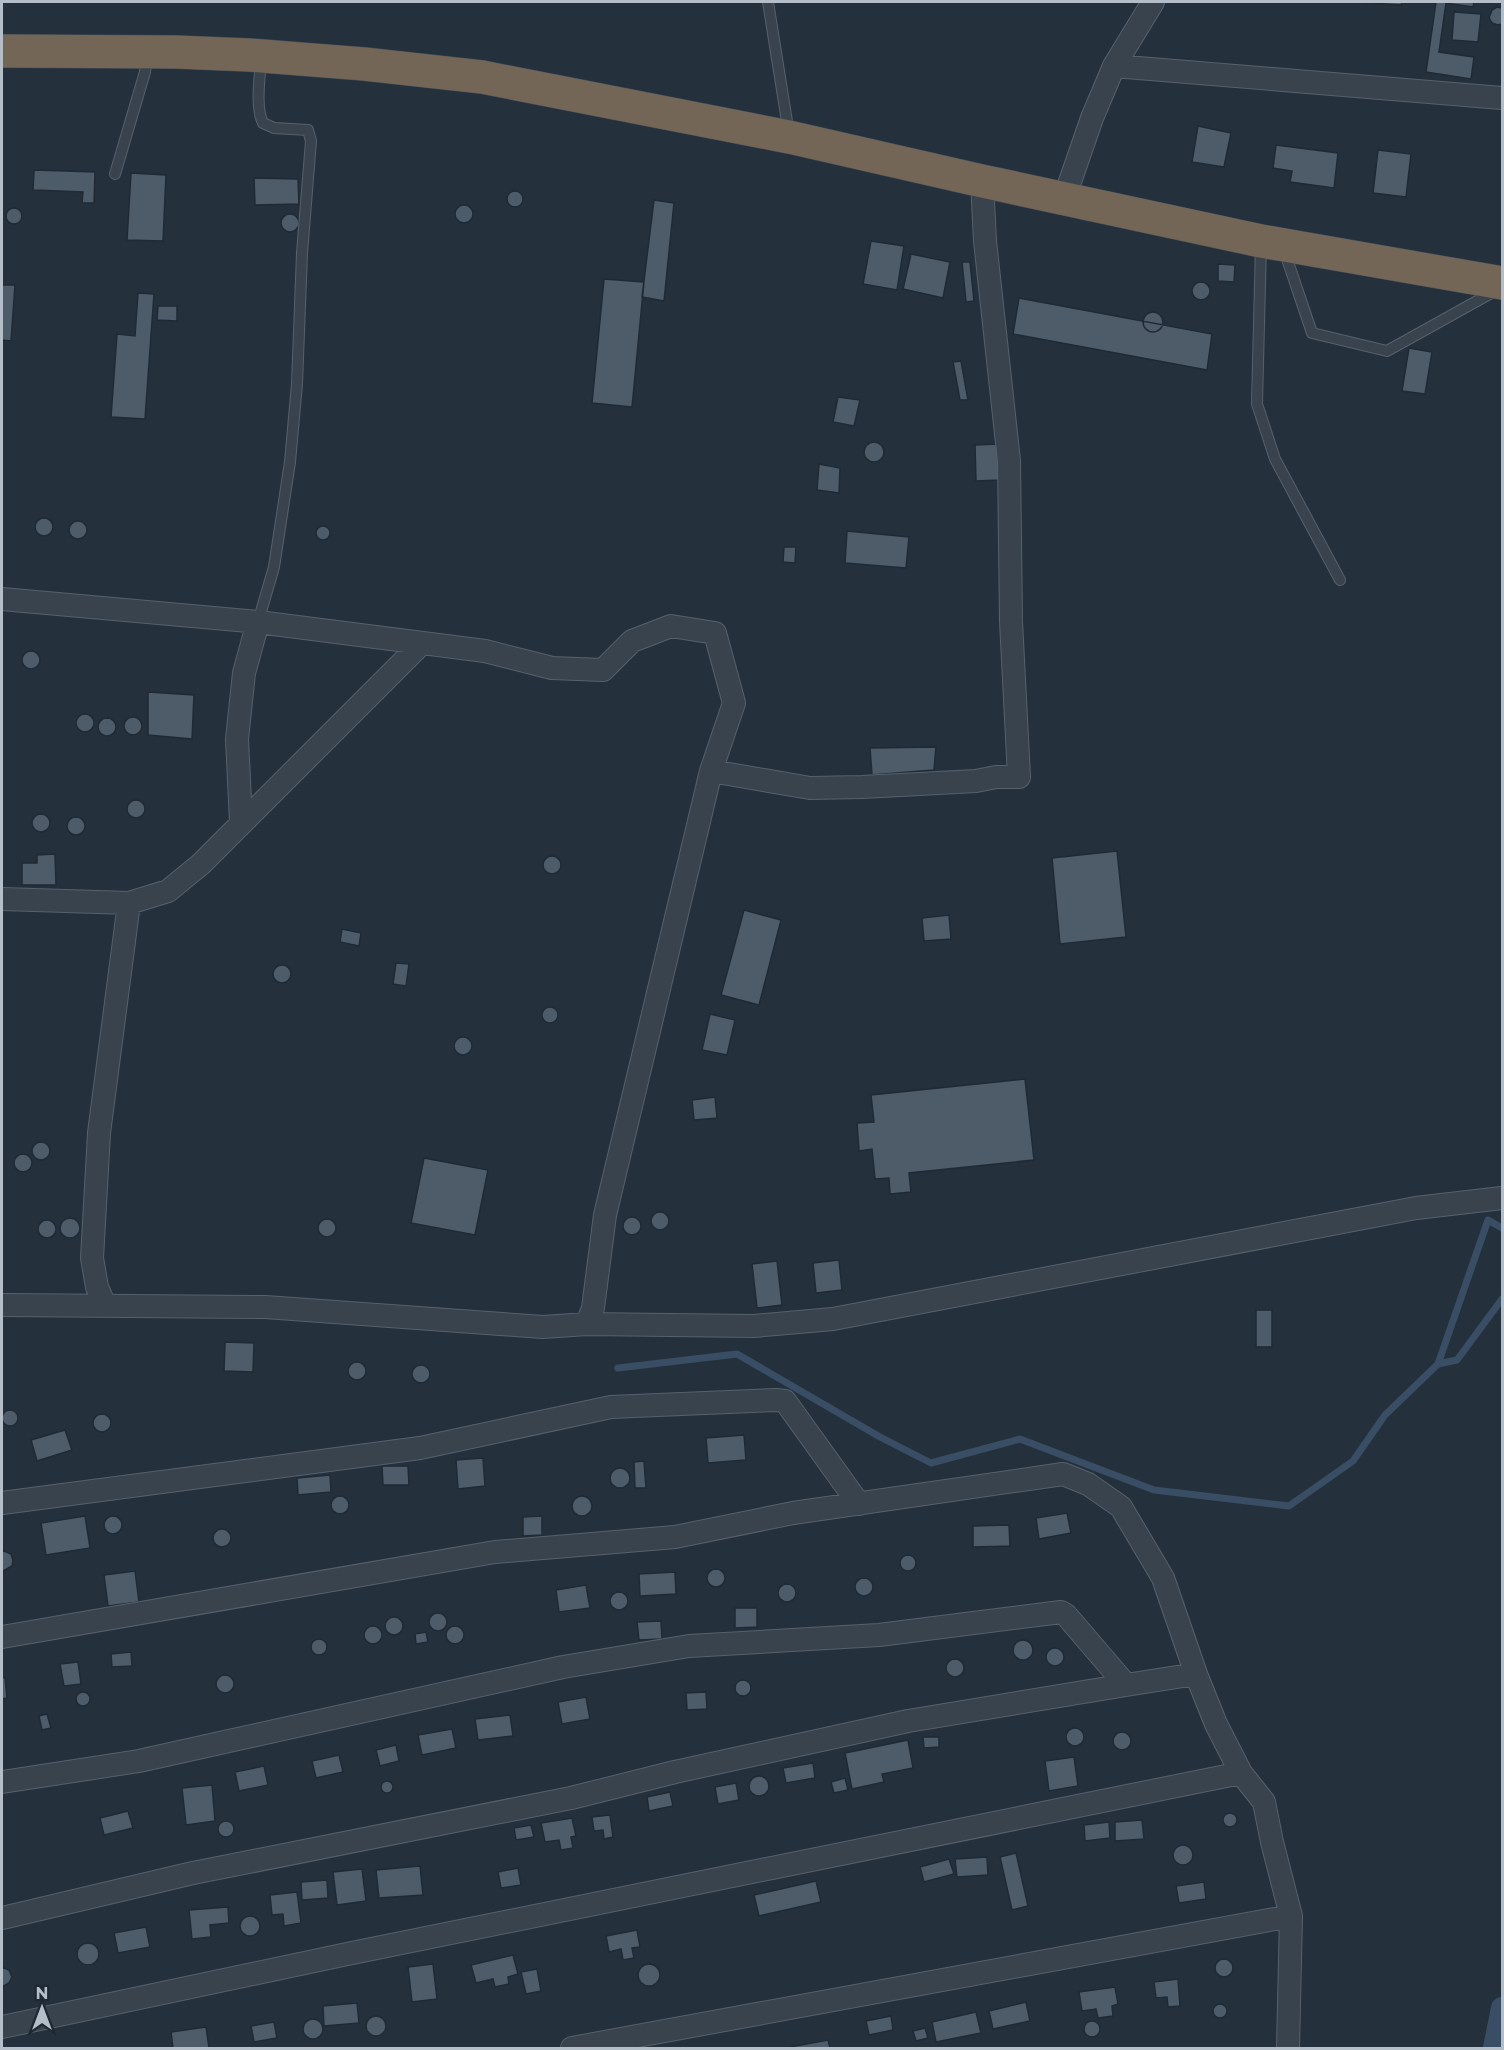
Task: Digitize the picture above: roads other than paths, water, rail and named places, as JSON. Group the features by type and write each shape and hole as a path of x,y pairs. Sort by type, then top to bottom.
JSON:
{"highway":[{"path":"2,51 261,56 482,77 789,137 1272,243 1503,285"}],"street":[{"path":"1064,199 1092,118 1114,66 1153,2"},
{"path":"1114,66 1503,98"},
{"path":"711,771 810,788 1019,777 1011,621 1009,461 985,241 982,181"},
{"path":"2,599 258,622 485,651 552,668 603,670 632,641 671,626 715,633 734,703 711,771 605,1215 593,1308 587,1324"},
{"path":"241,822 237,739 244,673 258,622"},
{"path":"2,899 129,903 168,891 201,864 422,643 485,651"},
{"path":"105,1306 97,1287 92,1258 96,1178 99,1133 129,903"},
{"path":"2,1305 265,1306 543,1327 587,1324 754,1326 833,1319 1416,1208 1503,1198"},
{"path":"2,1503 420,1448 611,1407 776,1400 785,1401 859,1504"},
{"path":"2,1637 495,1552 675,1537 793,1513 1063,1474 1088,1484 1121,1507 1163,1578 1216,1724 1241,1773 1264,1802 1291,1916 1288,2049"},
{"path":"2,1782 139,1761 563,1667 689,1646 879,1635 1056,1612 1066,1615 1126,1685"},
{"path":"2,1918 193,1874 571,1798 675,1772 908,1721 1196,1674"},
{"path":"2,2027 352,1953 1241,1773"},
{"path":"572,2049 1291,1916"}],"lane":[{"path":"768,2 789,137"},
{"path":"115,174 145,72 147,52"},
{"path":"258,622 274,567 290,462 297,384 302,254 311,141 308,130 274,128 263,123 259,107 261,56"},
{"path":"1272,243 1312,333 1387,351 1503,285"},
{"path":"1272,243 1257,404 1275,459 1340,580"}],"waterway":[{"path":"618,1368 737,1354 880,1437 931,1463 1020,1439 1154,1490 1289,1506 1353,1461 1385,1415 1438,1364 1488,1220 1502,1228"},
{"path":"1438,1364 1457,1360 1502,1299"},
{"path":"1494,2048 1502,2008"}]}
